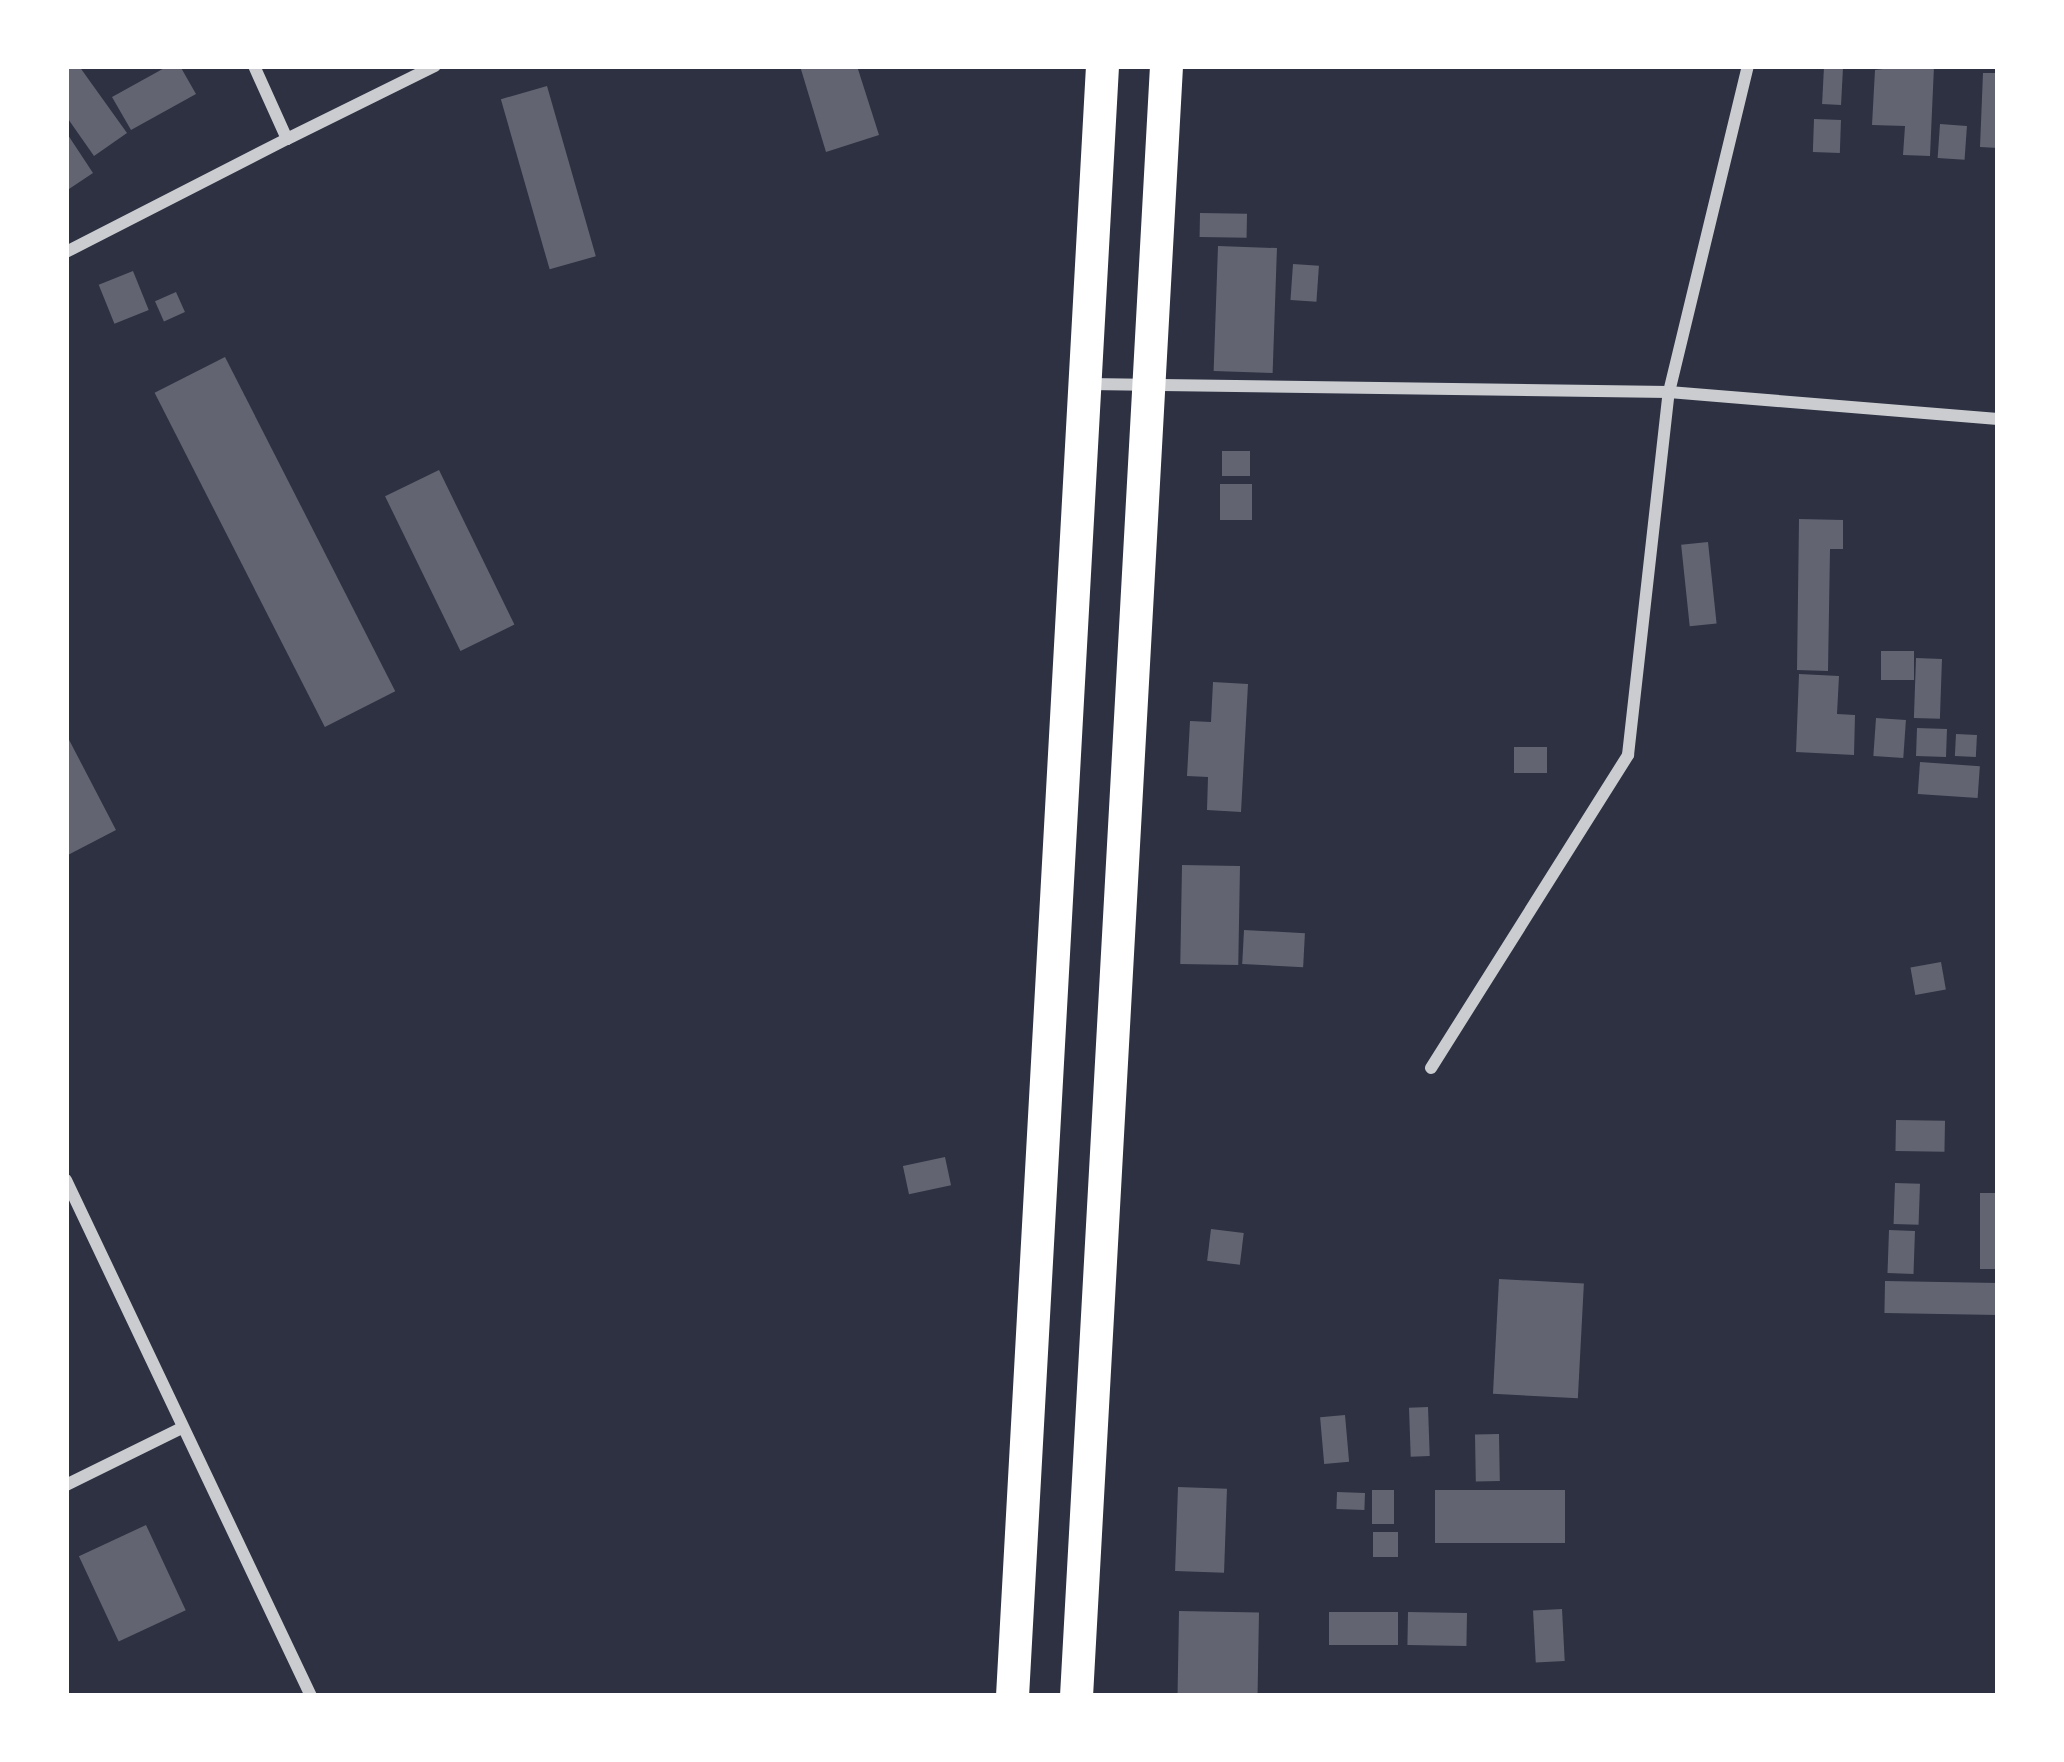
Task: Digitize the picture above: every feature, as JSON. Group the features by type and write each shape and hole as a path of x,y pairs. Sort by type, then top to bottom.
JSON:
{"highway":[{"path":"1012,1696 1102,66"},
{"path":"1076,1696 1153,381 1166,66"}],"street":[{"path":"254,66 287,139"},
{"path":"66,252 435,66"},
{"path":"1431,1068 1628,755 1669,392 1748,66"},
{"path":"1088,384 1153,381 1669,392 1998,418"},
{"path":"66,1180 180,1429 311,1696"},
{"path":"66,1485 180,1429"}],"building":[{"path":"66,66 79,66 127,133 94,156 66,116"},
{"path":"168,66 180,66 196,94 131,130 112,97"},
{"path":"800,66 857,66 879,135 826,152"},
{"path":"1934,66 1930,156 1903,155 1905,126 1872,125 1875,70"},
{"path":"1824,67 1843,68 1841,105 1822,104"},
{"path":"1983,73 1998,73 1998,148 1980,147"},
{"path":"547,86 596,256 550,269 501,99"},
{"path":"1814,119 1841,120 1840,153 1813,152"},
{"path":"1940,124 1967,126 1965,160 1938,158"},
{"path":"66,132 93,173 66,191"},
{"path":"1200,213 1247,214 1247,238 1200,237"},
{"path":"1218,246 1277,248 1273,373 1214,371"},
{"path":"1293,264 1319,266 1316,302 1290,300"},
{"path":"133,271 149,310 114,324 99,285"},
{"path":"176,292 185,312 164,321 155,301"},
{"path":"225,357 395,691 325,727 155,393"},
{"path":"1222,451 1250,451 1250,476 1222,476"},
{"path":"439,470 514,625 460,651 385,496"},
{"path":"1220,484 1252,484 1252,520 1220,520"},
{"path":"1799,519 1843,520 1843,549 1830,549 1828,671 1797,670"},
{"path":"1708,542 1717,624 1690,626 1681,545"},
{"path":"1881,651 1914,651 1914,680 1881,680"},
{"path":"1916,658 1942,659 1940,719 1914,718"},
{"path":"1799,674 1839,676 1837,714 1855,715 1854,755 1796,752"},
{"path":"1213,682 1248,684 1241,812 1207,810 1208,777 1187,776 1190,721 1211,722"},
{"path":"1876,718 1906,720 1903,758 1873,756"},
{"path":"1917,728 1947,729 1946,757 1916,756"},
{"path":"66,734 116,830 66,856"},
{"path":"1956,734 1977,735 1976,757 1955,756"},
{"path":"1514,747 1547,747 1547,773 1514,773"},
{"path":"1920,762 1980,766 1978,798 1918,794"},
{"path":"1182,865 1240,866 1238,965 1180,964"},
{"path":"1244,930 1305,933 1303,967 1242,964"},
{"path":"1941,962 1946,990 1915,995 1910,967"},
{"path":"1896,1120 1945,1121 1944,1152 1895,1151"},
{"path":"945,1157 951,1185 909,1194 903,1166"},
{"path":"1895,1183 1920,1184 1919,1225 1894,1224"},
{"path":"1980,1193 1998,1193 1998,1269 1980,1269"},
{"path":"1211,1229 1244,1233 1240,1265 1207,1261"},
{"path":"1889,1230 1915,1231 1913,1274 1887,1273"},
{"path":"1499,1279 1584,1283 1578,1398 1493,1394"},
{"path":"1885,1281 1998,1283 1997,1315 1884,1313"},
{"path":"1428,1407 1430,1456 1411,1457 1409,1408"},
{"path":"1345,1415 1349,1462 1324,1464 1320,1417"},
{"path":"1475,1434 1499,1434 1500,1481 1476,1481"},
{"path":"1178,1487 1227,1489 1224,1573 1175,1571"},
{"path":"1372,1490 1394,1490 1394,1524 1372,1524"},
{"path":"1435,1490 1565,1490 1565,1543 1435,1543"},
{"path":"1337,1492 1365,1493 1364,1510 1336,1509"},
{"path":"146,1525 186,1610 119,1641 79,1556"},
{"path":"1373,1532 1398,1532 1398,1557 1373,1557"},
{"path":"1562,1609 1565,1661 1536,1662 1533,1611"},
{"path":"1179,1611 1259,1612 1258,1696 1178,1696"},
{"path":"1329,1612 1398,1612 1398,1645 1329,1645"},
{"path":"1408,1612 1467,1613 1466,1646 1407,1645"}]}
